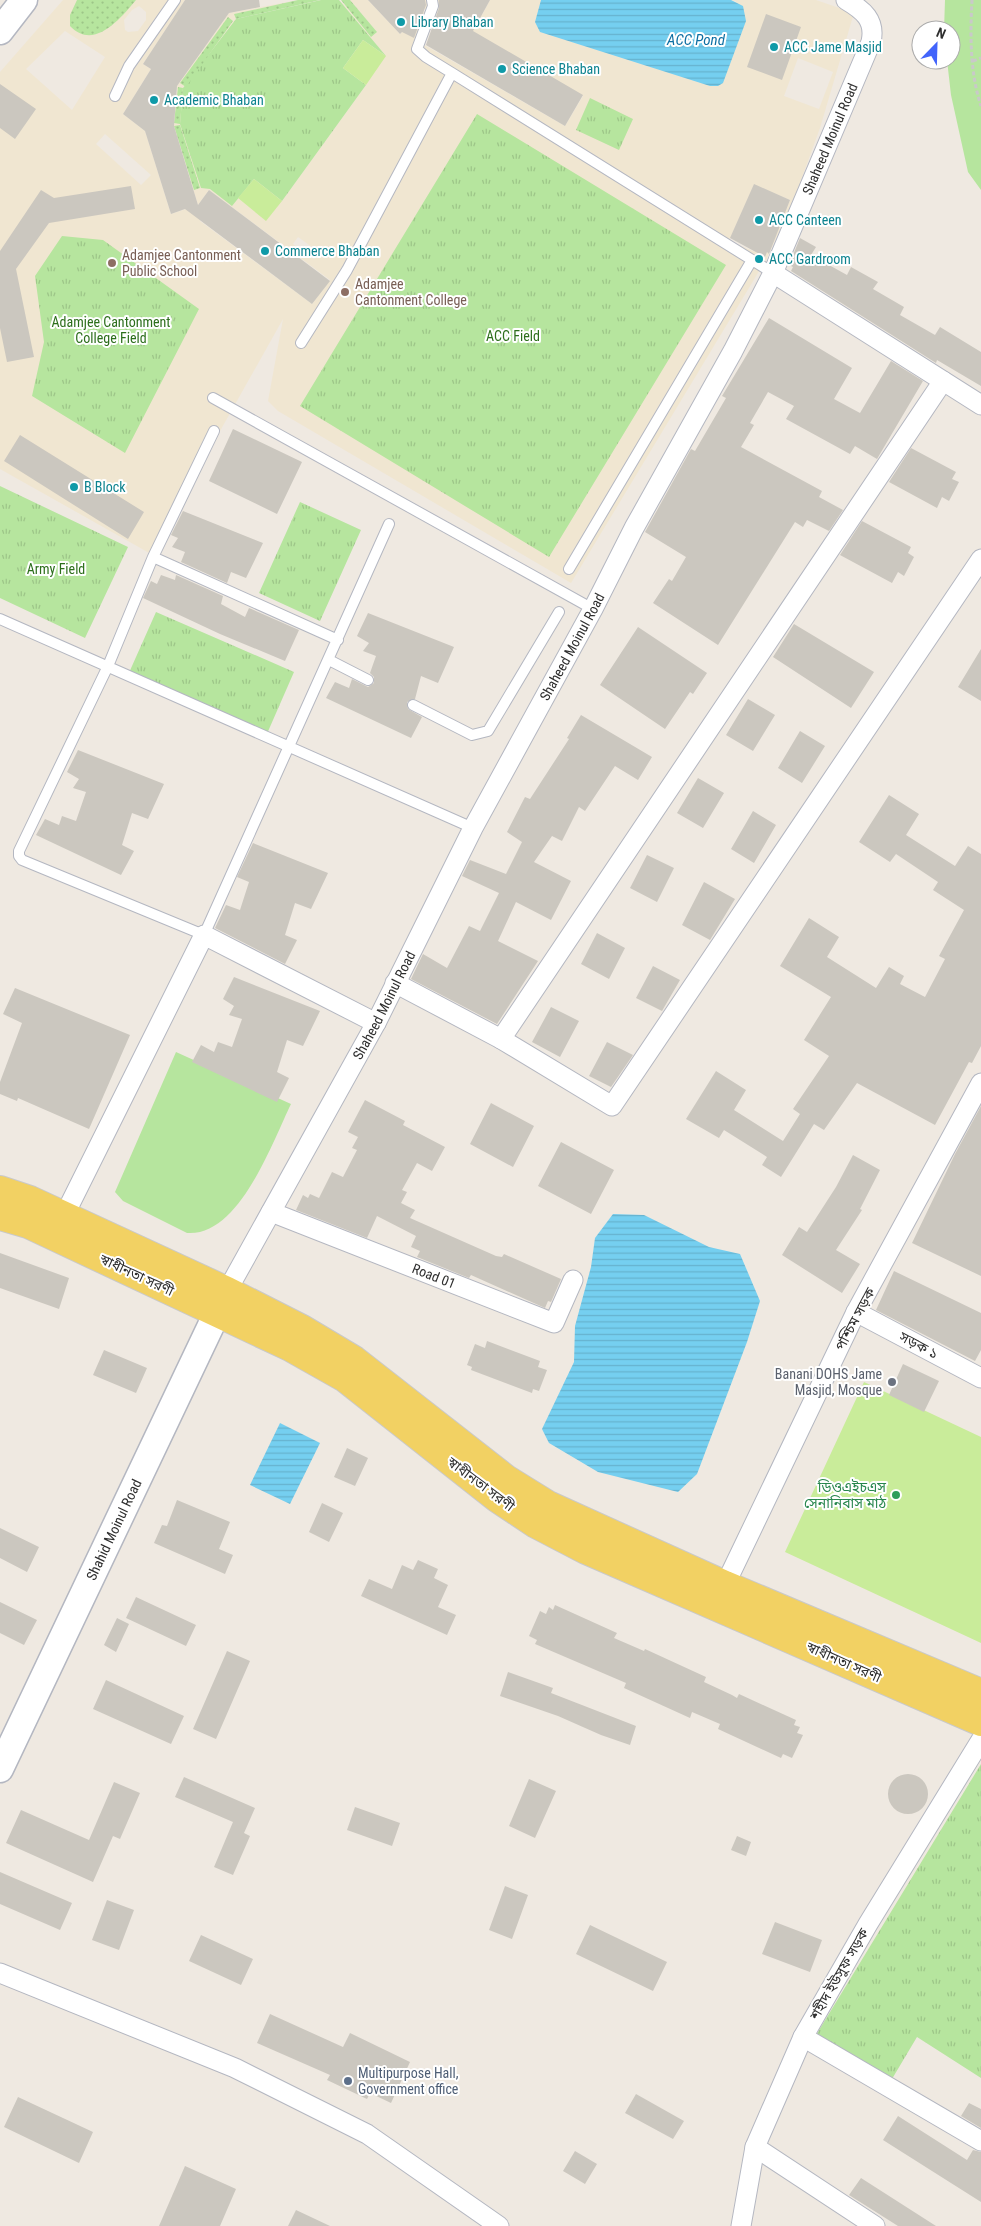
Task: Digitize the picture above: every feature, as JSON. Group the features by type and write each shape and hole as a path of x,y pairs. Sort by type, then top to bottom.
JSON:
{"main road":[{"name":"স্বাধীনতা সরণী","path":"0,1190 30,1200 64,1216 222,1302 290,1347 345,1378 497,1498 536,1524 586,1550 981,1722"},
{"name":"স্বাধীনতা সরণী","path":"0,1216 28,1224 222,1302 302,1329 354,1360 506,1480 548,1505 725,1585 981,1693"}],"street":[{"path":"0,31 24,0"},
{"name":"Shaheed Moinul Road","path":"222,1302 376,1023 473,828 593,609 634,528 733,351 773,273 871,42 873,33 871,22 863,10 846,0"},
{"path":"773,273 981,405"},
{"path":"501,1038 943,381"},
{"path":"395,983 501,1038 612,1106 981,559"},
{"path":"64,1216 204,935 376,1023"},
{"name":"পশ্চিম সড়ক","path":"725,1585 856,1312 980,1086"},
{"name":"Road 01","path":"271,1212 554,1323 573,1280"},
{"name":"Shahid Moinul Road","path":"0,1769 222,1302"},
{"name":"সড়ক ১","path":"856,1312 981,1378"},
{"name":"শহীদ ইউসুফ সড়ক","path":"741,2226 755,2147 803,2036 868,1924 981,1740"},
{"path":"0,1973 235,2068 367,2134 498,2226"},
{"path":"803,2036 981,2141"},
{"path":"755,2147 875,2226"}],"lane":[{"path":"115,96 129,66 175,0"},
{"path":"433,2 418,49 426,57 773,273"},
{"path":"301,343 348,270 452,73"},
{"path":"568,569 752,260"},
{"path":"213,398 593,609"},
{"path":"214,431 153,558 108,666 24,842 19,856 22,860 204,935 389,524"},
{"path":"153,558 338,640"},
{"path":"413,704 472,735 488,731 559,612"},
{"path":"0,620 473,828"},
{"path":"329,660 368,680"}],"path":[{"path":"972,0 974,85 981,106"},
{"path":"973,61 981,58"}],"shaded area":[{"path":"63,0 77,0 113,24 136,0 185,0 143,64 151,69 123,114 145,131 171,214 198,205 174,126 177,86 229,13 298,0 235,14 236,19 183,88 210,189 232,205 254,179 282,201 366,85 343,68 363,40 385,55 339,0 377,32 350,0 368,0 400,34 426,10 418,0 454,0 482,15 490,0 541,0 535,22 540,32 710,86 718,86 736,1 731,0 816,0 854,13 820,128 796,194 767,258 571,583 278,411 268,401 283,319 151,554 0,469 0,72","holes":["139,6 146,12 146,20 138,31 128,32 125,30 124,20 132,10","438,12 583,96 565,126 421,43","65,31 105,57 72,110 26,69","798,58 833,72 819,109 784,96","105,134 151,175 141,185 96,144","754,185 790,200 765,256 729,241","209,190 330,280 312,304 200,221 198,205","298,237 319,252 314,259 293,244"]}],"green space":[{"path":"77,0 136,0 106,30 88,35 79,33 70,26 70,15"},
{"path":"298,0 320,0 236,19 234,14"},
{"path":"321,0 339,0 386,56 363,40 343,68 366,85 282,201 254,179 232,206 210,189 201,188 180,124 183,88 236,19"},
{"path":"341,0 350,0 377,32 371,37"},
{"path":"945,0 981,0 981,190 968,172 951,95 948,70 961,70 961,20 944,20"},
{"path":"228,17 233,21 186,87 180,83"},
{"path":"363,40 386,56 366,85 343,68"},
{"path":"178,87 183,88 180,124 174,123"},
{"path":"590,98 633,119 619,150 576,130"},
{"name":"ACC Field","path":"477,114 726,265 549,557 300,406"},
{"path":"180,125 200,188 194,190 174,126"},
{"path":"254,179 282,201 266,221 238,198"},
{"name":"Adamjee Cantonment College Field","path":"62,236 103,240 199,309 125,453 32,396 44,342 35,276"},
{"name":"Army Field","path":"0,486 128,547 85,638 0,598"},
{"path":"300,502 361,530 320,621 259,593"},
{"path":"156,612 294,672 266,736 128,675"},
{"path":"176,1052 291,1104 263,1163 238,1204 223,1220 206,1230 187,1233 123,1201 115,1192"},
{"name":"ডিওএইচএস সেনানিবাস মাঠ","path":"864,1382 981,1437 981,1643 785,1552"},
{"path":"981,1764 981,2078 917,2037 889,2084 813,2040"}],"water":[{"name":"ACC Pond","path":"541,0 731,0 743,6 746,21 723,83 718,86 710,86 540,32 535,22"},
{"path":"613,1214 644,1215 709,1247 740,1254 760,1301 747,1342 697,1474 678,1492 598,1472 549,1443 542,1429 574,1362 575,1326 591,1267 595,1238"},
{"path":"280,1423 320,1443 290,1504 250,1485"}],"building":[{"name":"Academic Bhaban","path":"185,0 259,0 260,7 229,13 177,86 174,126 198,205 209,190 330,281 312,304 185,209 171,214 145,131 123,114 151,69 143,64"},
{"name":"Library Bhaban","path":"368,0 425,0 426,5 414,38 402,32 400,34"},
{"name":"Science Bhaban","path":"439,0 490,0 473,31 583,95 565,126 426,45 439,8"},
{"name":"ACC Jame Masjid","path":"766,14 801,27 782,80 747,67"},
{"path":"0,84 36,109 15,139 0,128"},
{"name":"ACC Canteen","path":"754,184 790,200 769,254 767,252 765,257 730,238"},
{"path":"131,186 135,209 49,223 16,269 34,357 7,362 0,328 0,251 41,190 54,198"},
{"path":"800,238 816,247 811,255 847,275 851,267 878,282 873,289 904,307 900,315 935,335 940,327 981,352 981,386 937,360 936,363 791,271 793,267 789,265"},
{"path":"769,318 852,368 834,399 860,413 891,361 923,381 877,459 855,446 850,454 786,419 794,406 768,392 750,423 754,425 741,447 822,491 819,497 843,510 829,531 807,520 803,527 795,522 718,645 653,603 669,579 672,581 686,557 645,532 691,449 695,451 726,398 722,396"},
{"path":"233,429 302,462 277,514 209,481"},
{"name":"B Block","path":"20,435 144,512 128,539 4,461"},
{"path":"911,448 956,472 952,479 959,482 949,501 942,497 937,508 889,482"},
{"path":"183,511 263,543 246,578 231,572 227,583 181,562 185,552 172,547 178,538 171,535"},
{"path":"862,521 911,547 908,553 914,557 904,576 898,572 892,583 840,555"},
{"path":"161,575 175,580 176,575 223,596 221,604 245,617 249,608 299,630 285,661 220,634 143,598 151,581 157,584"},
{"path":"368,613 454,647 438,683 421,676 415,699 407,702 408,709 422,717 411,738 326,698 335,682 349,688 352,679 368,687 374,683 374,677 370,673 376,656 363,651 369,643 357,636"},
{"path":"794,624 874,672 851,708 773,657"},
{"path":"638,627 707,673 693,694 690,692 665,729 600,685"},
{"path":"981,649 981,701 958,687"},
{"path":"748,699 775,715 753,751 726,735"},
{"path":"581,715 652,757 638,780 615,766 585,811 579,807 562,841 552,836 534,862 571,881 551,920 516,902 498,941 538,961 497,1024 411,979 423,954 447,968 469,926 480,931 499,893 462,876 470,860 506,874 522,842 507,832 525,797 530,799 569,739 567,738"},
{"path":"800,731 825,746 802,783 778,768"},
{"path":"78,750 164,784 148,819 132,813 122,845 134,851 121,875 36,835 45,819 59,825 62,816 76,821 86,792 73,788 79,779 67,772"},
{"path":"698,778 724,793 703,828 677,813"},
{"path":"889,795 919,814 906,835 955,866 968,846 981,854 981,1046 972,1063 969,1062 935,1125 857,1083 824,1130 814,1124 781,1177 762,1165 767,1157 724,1130 719,1138 686,1119 716,1071 746,1090 734,1110 783,1141 800,1114 793,1109 829,1056 804,1040 831,997 780,966 809,918 839,937 827,957 876,988 889,967 904,976 900,984 925,997 945,959 939,956 964,910 933,890 938,882 896,854 890,862 859,842"},
{"path":"753,811 776,825 754,863 731,849"},
{"path":"253,843 328,873 311,909 295,903 285,935 297,940 285,964 215,928 226,905 240,910 249,882 237,877"},
{"path":"647,855 674,868 657,902 630,888"},
{"path":"704,882 735,899 710,940 682,925"},
{"path":"597,933 625,948 609,979 581,964"},
{"path":"653,966 680,980 662,1011 636,998"},
{"path":"234,977 320,1011 303,1046 287,1040 277,1072 289,1078 277,1102 192,1062 201,1045 214,1052 218,1042 232,1047 242,1019 229,1015 234,1006 223,999"},
{"path":"15,988 130,1035 89,1129 18,1098 17,1101 0,1094 0,1082 22,1023 3,1014"},
{"path":"551,1007 579,1021 560,1057 532,1042"},
{"path":"607,1042 633,1055 611,1087 589,1076"},
{"path":"365,1100 405,1121 403,1125 445,1147 432,1171 417,1163 402,1190 407,1192 401,1203 415,1210 410,1218 496,1256 502,1257 504,1254 561,1279 551,1302 548,1301 545,1308 471,1275 469,1278 417,1257 420,1251 411,1247 416,1236 377,1216 367,1238 296,1210 303,1195 308,1198 310,1194 319,1198 332,1172 343,1177 357,1150 352,1148 358,1137 348,1132"},
{"path":"491,1103 534,1126 513,1167 470,1144"},
{"path":"981,1106 981,1276 912,1243 955,1154"},
{"path":"561,1142 614,1170 591,1214 538,1186"},
{"path":"853,1155 880,1170 860,1209 862,1210 836,1250 860,1264 842,1293 782,1255 799,1227 807,1232 836,1187"},
{"path":"0,1253 69,1278 59,1309 0,1288"},
{"path":"894,1271 981,1313 981,1350 975,1361 876,1310"},
{"path":"487,1341 540,1361 538,1367 547,1370 539,1391 533,1389 532,1393 471,1370 472,1367 467,1365 475,1344 485,1348"},
{"path":"104,1350 147,1368 136,1393 93,1375"},
{"path":"903,1364 939,1381 924,1412 889,1395"},
{"path":"347,1448 368,1458 355,1486 334,1477"},
{"path":"177,1500 230,1522 219,1549 233,1555 225,1574 154,1543 162,1525 167,1526"},
{"path":"322,1503 343,1513 329,1542 309,1532"},
{"path":"0,1528 39,1547 27,1572 0,1558"},
{"path":"418,1560 438,1569 434,1578 448,1585 438,1607 456,1615 447,1635 361,1596 369,1579 392,1589 402,1565 413,1570"},
{"path":"136,1597 196,1625 186,1646 126,1618"},
{"path":"0,1602 37,1620 24,1645 0,1633"},
{"path":"555,1605 617,1633 614,1638 644,1651 645,1649 706,1677 704,1682 737,1698 739,1694 796,1720 794,1725 800,1727 797,1733 803,1735 792,1758 783,1754 781,1758 718,1729 720,1724 692,1712 690,1718 624,1688 626,1683 535,1644 537,1640 529,1636 540,1611 546,1614 549,1607 553,1610"},
{"path":"117,1618 129,1624 116,1652 104,1645"},
{"path":"227,1651 250,1661 216,1739 193,1729"},
{"path":"508,1672 553,1688 551,1693 636,1726 630,1745 601,1735 558,1716 500,1696"},
{"path":"106,1680 184,1716 171,1744 93,1709"},
{"path":"912,1774 919,1777 925,1783 928,1794 927,1802 919,1811 912,1814 904,1814 897,1811 889,1802 888,1790 891,1783 900,1775"},
{"path":"184,1777 255,1808 244,1833 250,1836 233,1875 214,1867 233,1822 175,1797"},
{"path":"529,1779 556,1791 535,1838 509,1826"},
{"path":"114,1782 140,1793 120,1839 113,1836 93,1882 6,1843 21,1810 89,1840"},
{"path":"355,1807 400,1823 392,1846 347,1830"},
{"path":"737,1836 751,1842 746,1856 731,1850"},
{"path":"0,1872 72,1903 60,1930 0,1904"},
{"path":"505,1886 528,1895 512,1939 489,1930"},
{"path":"107,1900 134,1910 119,1950 92,1940"},
{"path":"775,1922 822,1940 810,1972 762,1954"},
{"path":"590,1925 667,1962 653,1991 576,1954"},
{"path":"201,1935 253,1959 241,1985 189,1961"},
{"path":"270,2014 343,2047 350,2033 410,2062 391,2103 370,2093 367,2099 327,2080 330,2075 257,2043"},
{"path":"636,2094 684,2121 673,2139 625,2113"},
{"path":"18,2097 93,2132 79,2163 4,2127"},
{"path":"969,2103 981,2109 981,2128 961,2116"},
{"path":"898,2116 967,2160 973,2150 981,2152 981,2202 883,2140"},
{"path":"575,2151 597,2164 585,2184 563,2171"},
{"path":"185,2166 236,2189 220,2226 159,2226"},
{"path":"861,2178 936,2226 898,2226 849,2195"},
{"path":"296,2210 330,2226 288,2226"}],"place":[{"name":"Library Bhaban","path":"401,22"},
{"name":"ACC Jame Masjid","path":"774,47"},
{"name":"Science Bhaban","path":"502,69"},
{"name":"Academic Bhaban","path":"154,100"},
{"name":"ACC Canteen","path":"759,220"},
{"name":"Commerce Bhaban","path":"265,251"},
{"name":"ACC Gardroom","path":"759,259"},
{"name":"Adamjee Cantonment Public School","path":"112,263"},
{"name":"Adamjee Cantonment College","path":"345,292"},
{"name":"B Block","path":"74,487"},
{"name":"Banani DOHS Jame Masjid, Mosque","path":"892,1382"},
{"name":"ডিওএইচএস সেনানিবাস মাঠ","path":"896,1495"},
{"name":"Multipurpose Hall, Government office","path":"348,2081"}]}
